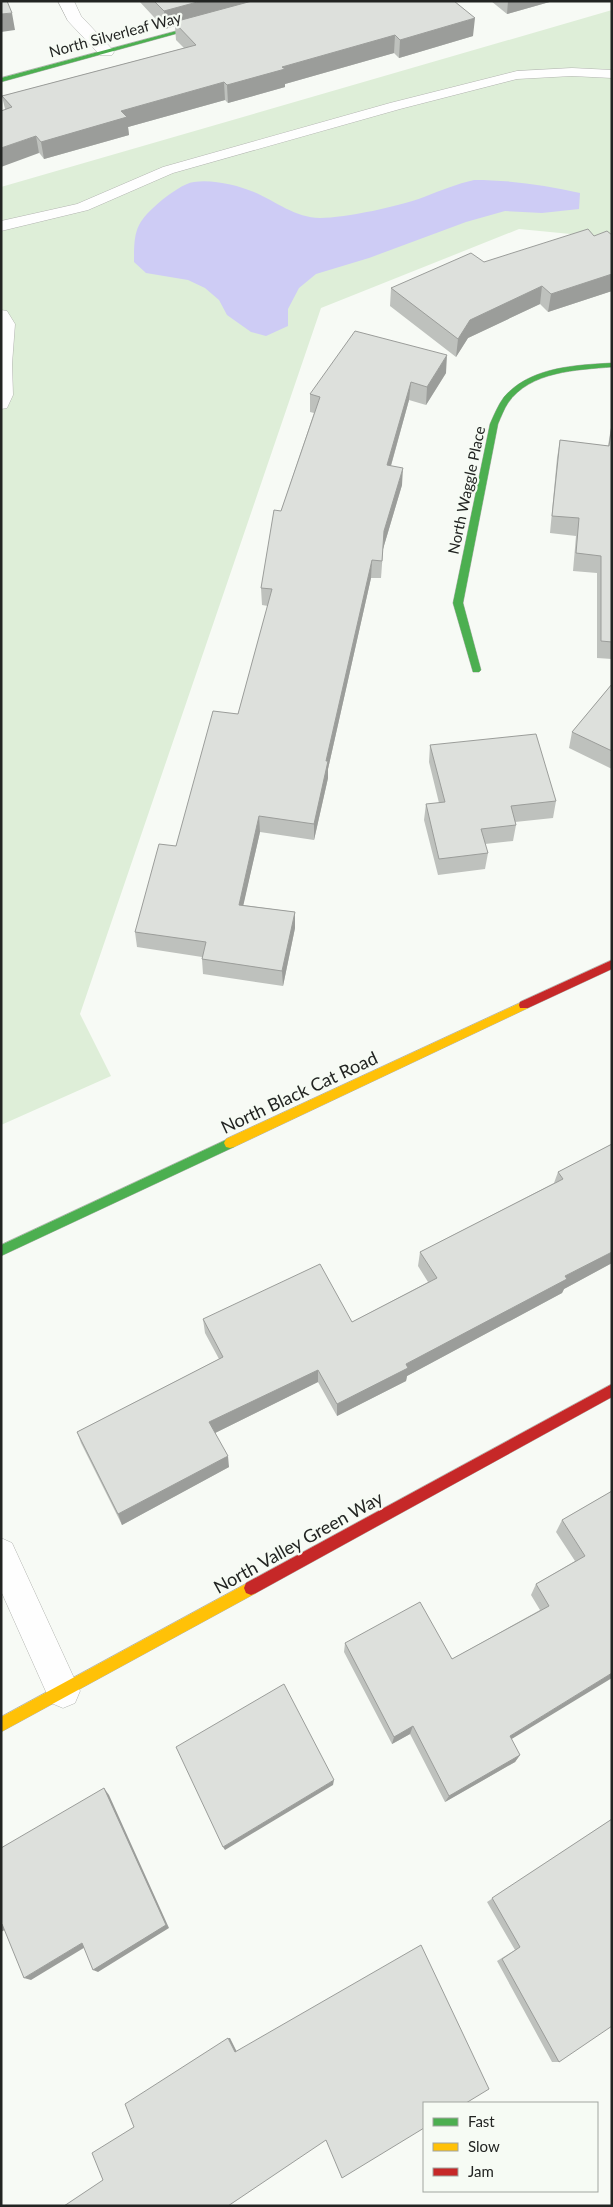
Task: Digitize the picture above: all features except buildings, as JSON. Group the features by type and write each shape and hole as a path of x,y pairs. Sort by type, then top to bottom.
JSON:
{"street":[{"path":"66,1 74,18 106,52"},
{"name":"North Silverleaf Way","path":"1,80 219,22"},
{"name":"North Waggle Place","path":"476,670 458,603 494,424 506,399 517,388 537,378 560,371 612,365"},
{"name":"North Black Cat Road","path":"1,1251 612,964"},
{"name":"North Valley Green Way","path":"1,1724 612,1390"},
{"path":"1,1554 63,1691"}],"lane":[{"path":"1,226 82,207 178,168 395,106 517,75 572,72 612,74"},
{"path":"1,315 7,324 3,364 4,395 1,404"}],"green space":[{"path":"612,10 612,238 519,229 321,308 80,1014 111,1076 1,1125 1,187"}],"water":[{"path":"474,180 527,184 580,193 579,209 542,213 505,211 466,222 369,258 316,274 299,288 288,309 288,326 266,336 251,332 227,315 219,300 205,288 188,280 146,273 134,262 136,234 142,221 162,200 177,189 190,183 209,181 240,187 294,212 320,218 358,214 388,208"}],"traffic: fast":[{"path":"1,80 212,23"},
{"path":"476,670 458,603 494,424 501,408 507,399 528,381 569,369 612,365"},
{"path":"1,1251 230,1143"}],"traffic: slow":[{"path":"230,1143 524,1005"},
{"path":"1,1725 251,1588"}],"traffic: jam":[{"path":"524,1005 612,964"},
{"path":"251,1588 612,1390"}]}
